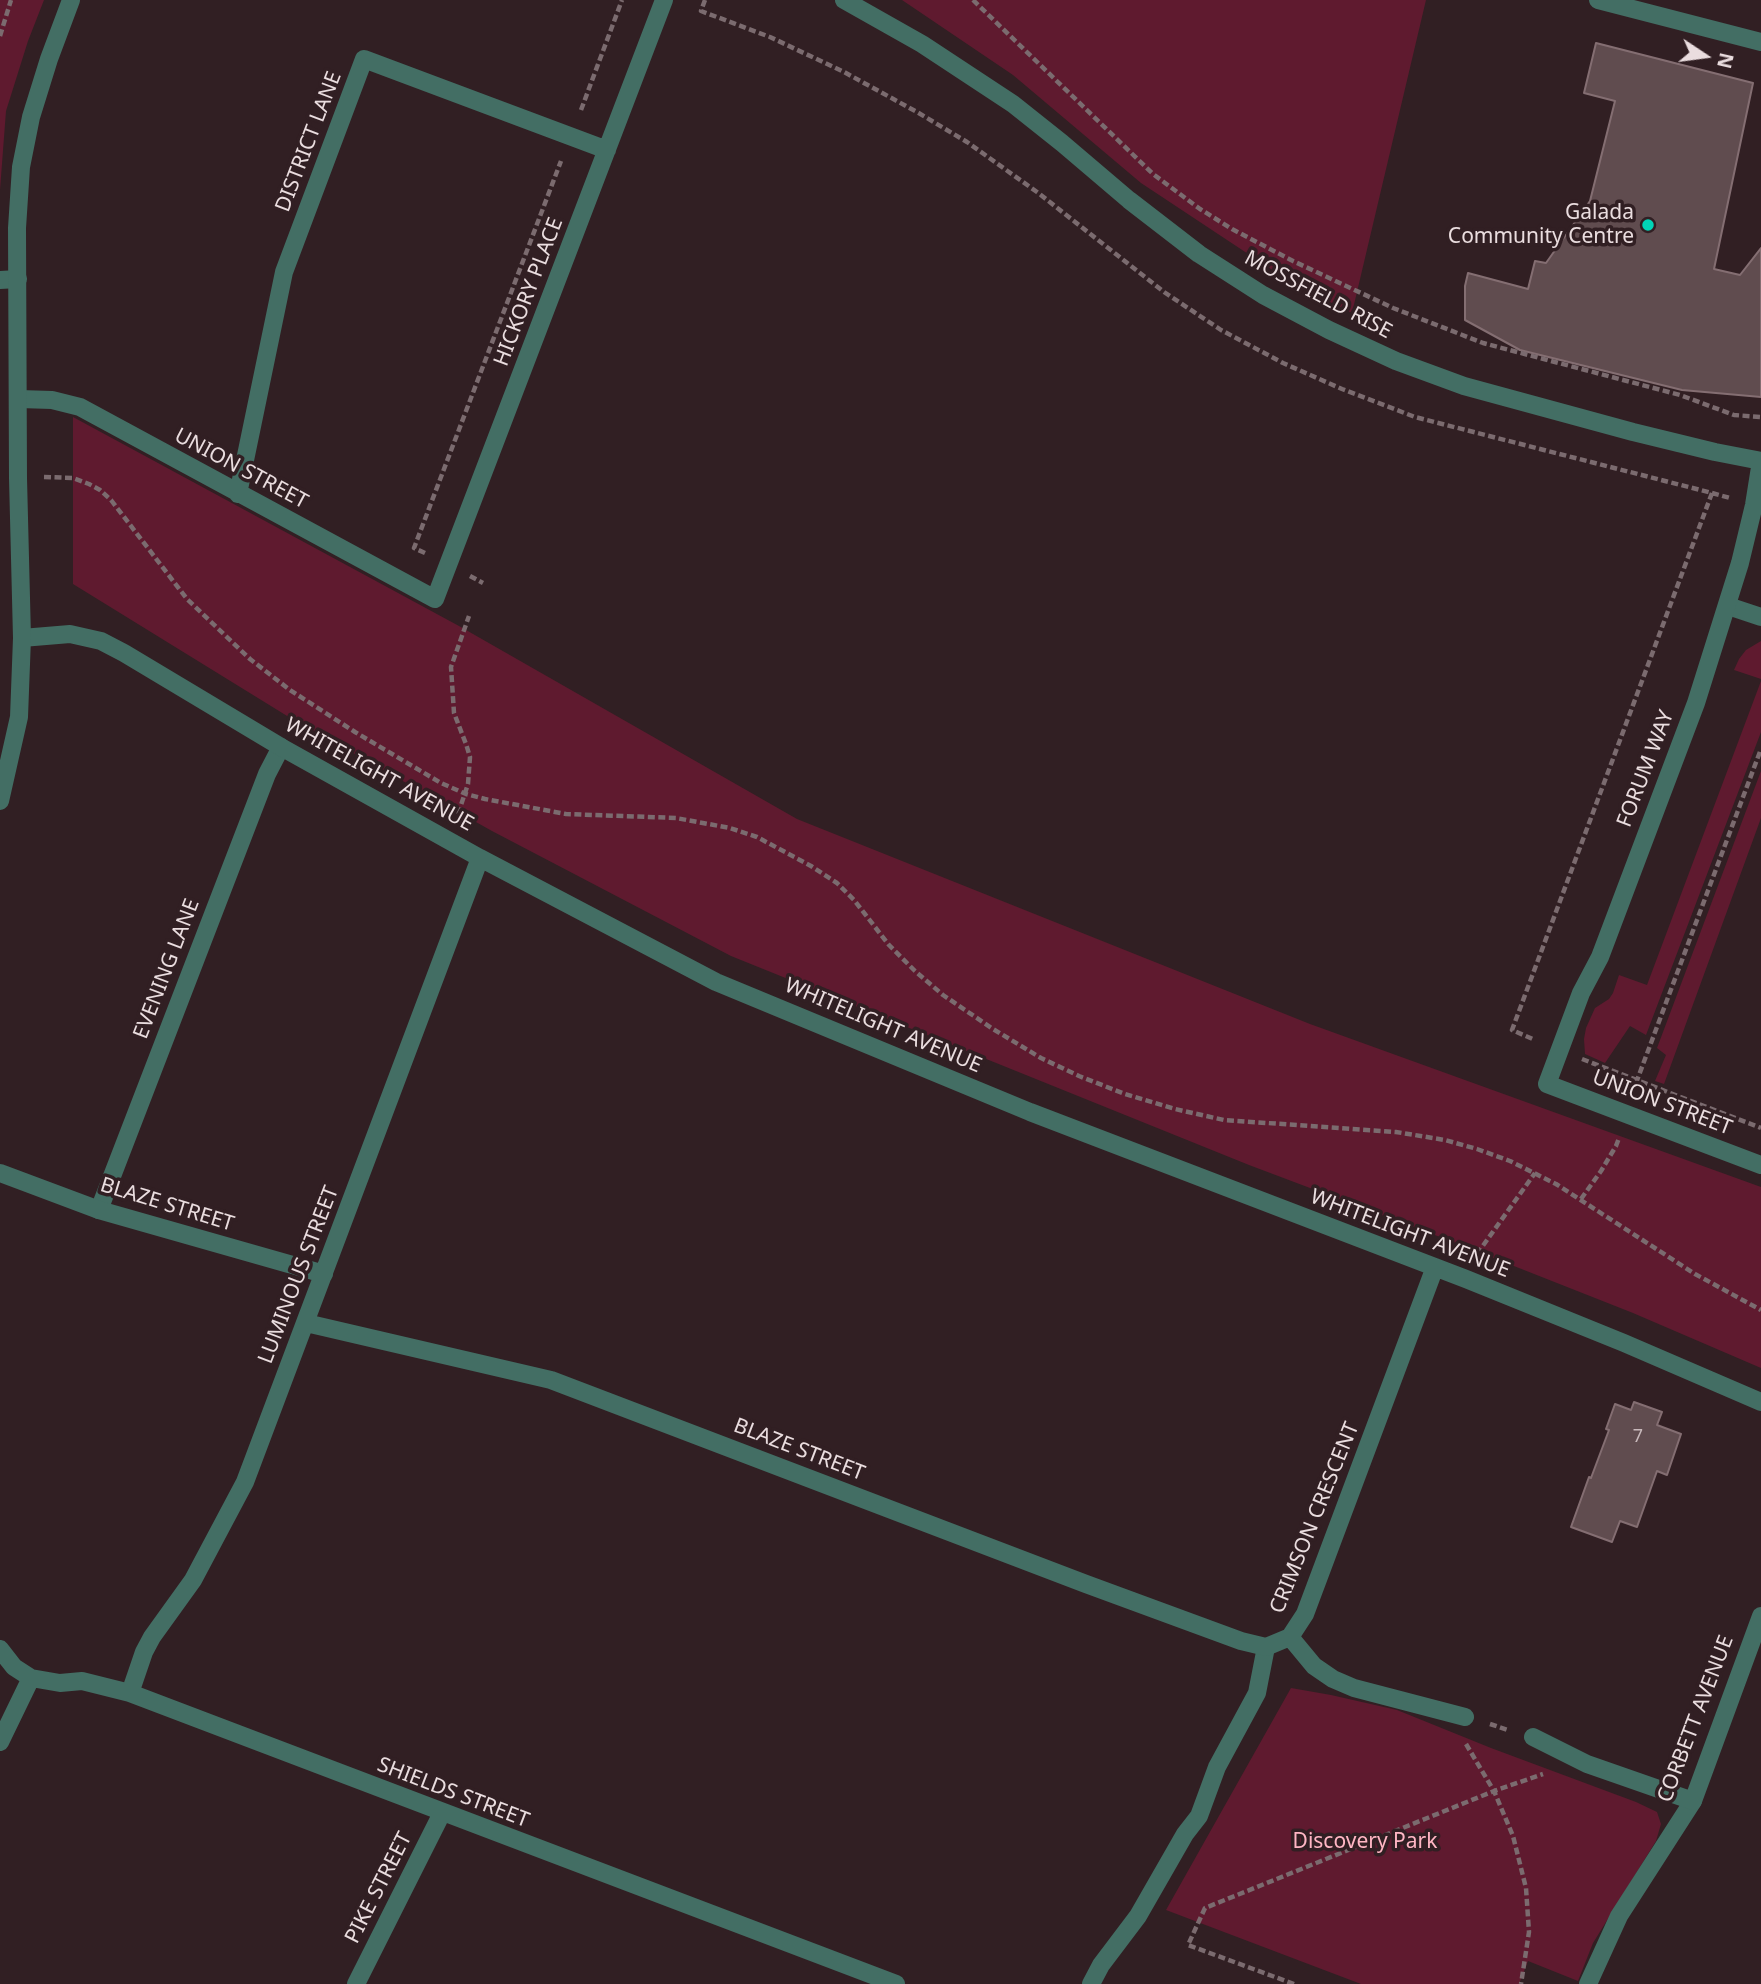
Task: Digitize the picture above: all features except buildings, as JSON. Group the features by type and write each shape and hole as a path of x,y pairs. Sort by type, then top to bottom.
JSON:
{"street":[{"path":"0,801 19,717 22,638 19,399 9,279 17,228 21,167 34,106 48,59 71,0"},
{"name":"HICKORY PLACE","path":"435,599 664,0"},
{"name":"MOSSFIELD RISE","path":"844,0 922,44 1013,104 1199,254 1263,295 1329,330 1396,361 1464,386 1633,432 1761,461"},
{"path":"1598,0 1761,41"},
{"name":"DISTRICT LANE","path":"238,494 284,272 365,59 607,150"},
{"name":"UNION STREET","path":"19,399 52,400 80,407 435,599"},
{"name":"FORUM WAY","path":"1547,1084 1696,704 1728,606 1751,516 1761,461"},
{"path":"1728,606 1761,617"},
{"name":"WHITELIGHT AVENUE","path":"22,638 69,634 101,641 281,747 447,840 716,982 1030,1112 1466,1279 1761,1402"},
{"name":"EVENING LANE","path":"99,1210 267,774 281,747"},
{"name":"LUMINOUS STREET","path":"130,1693 148,1644 193,1580 245,1482 480,858"},
{"name":"UNION STREET","path":"1547,1084 1761,1165"},
{"name":"BLAZE STREET","path":"0,1173 99,1210 324,1274"},
{"name":"CRIMSON CRESCENT","path":"1266,1647 1290,1636 1306,1614 1435,1267"},
{"name":"BLAZE STREET","path":"306,1324 551,1380 1073,1579 1241,1641 1266,1647"},
{"name":"CORBETT AVENUE","path":"1588,1984 1619,1916 1693,1801 1761,1616"},
{"path":"1290,1636 1314,1666 1333,1679 1354,1688 1465,1717"},
{"path":"1091,1984 1101,1965 1138,1916 1185,1834 1199,1816 1217,1767 1257,1693 1266,1647"},
{"path":"0,1649 14,1667 31,1678 0,1742"},
{"name":"SHIELDS STREET","path":"31,1678 60,1683 82,1681 130,1693 896,1984"},
{"path":"1533,1737 1587,1764 1693,1801"},
{"name":"PIKE STREET","path":"356,1984 442,1813"}],"path":[{"path":"0,36 11,0"},
{"path":"483,583 414,548 622,0"},
{"path":"705,0 701,11 770,37 844,72 967,142 1037,192 1164,292 1221,330 1283,363 1415,417 1712,493 1512,1030 1761,1128"},
{"path":"973,0 1153,174 1200,209 1268,248 1394,308 1483,343 1681,395 1734,415 1761,417"},
{"path":"19,478 67,478 100,490 111,500 187,599 250,659 290,690 441,783 466,794 566,814 676,818 730,828 757,837 802,860 837,883 854,900 889,945 915,971 968,1013 1041,1058 1079,1076 1125,1094 1224,1121 1396,1132 1445,1140 1478,1149 1535,1172 1695,1274 1761,1310"},
{"path":"447,840 468,784 470,757 454,713 450,682 453,660 469,616"},
{"path":"1581,1199 1616,1146 1636,1081 1761,750"},
{"path":"1466,1279 1478,1252 1535,1172"},
{"path":"1465,1717 1533,1737"},
{"path":"1466,1743 1494,1791 1513,1836 1526,1888 1529,1932 1521,1984"},
{"path":"1294,1984 1188,1945 1205,1908 1532,1776 1587,1764"}],"green space":[{"path":"0,0 44,0 6,111 0,190"},
{"path":"902,0 1426,0 1352,313 1295,285 1141,183 1013,75"},
{"path":"73,417 459,626 797,819 1310,1024 1761,1187 1761,1368 1633,1313 1249,1165 731,956 492,831 292,719 73,584"},
{"path":"1761,641 1761,679 1734,670 1746,650"},
{"path":"1761,681 1761,732 1646,1035 1630,1026 1605,1063 1585,1054 1586,1028 1595,1008 1613,993 1619,975 1647,985"},
{"path":"1761,771 1761,818 1664,1084 1655,1081 1666,1055 1657,1048"},
{"name":"Discovery Park","path":"1291,1688 1397,1710 1657,1812 1661,1824 1656,1841 1593,1943 1578,1981 1528,1961 1519,1984 1361,1984 1166,1910"}],"place":[{"name":"Galada Community Centre","path":"1648,225"}]}
